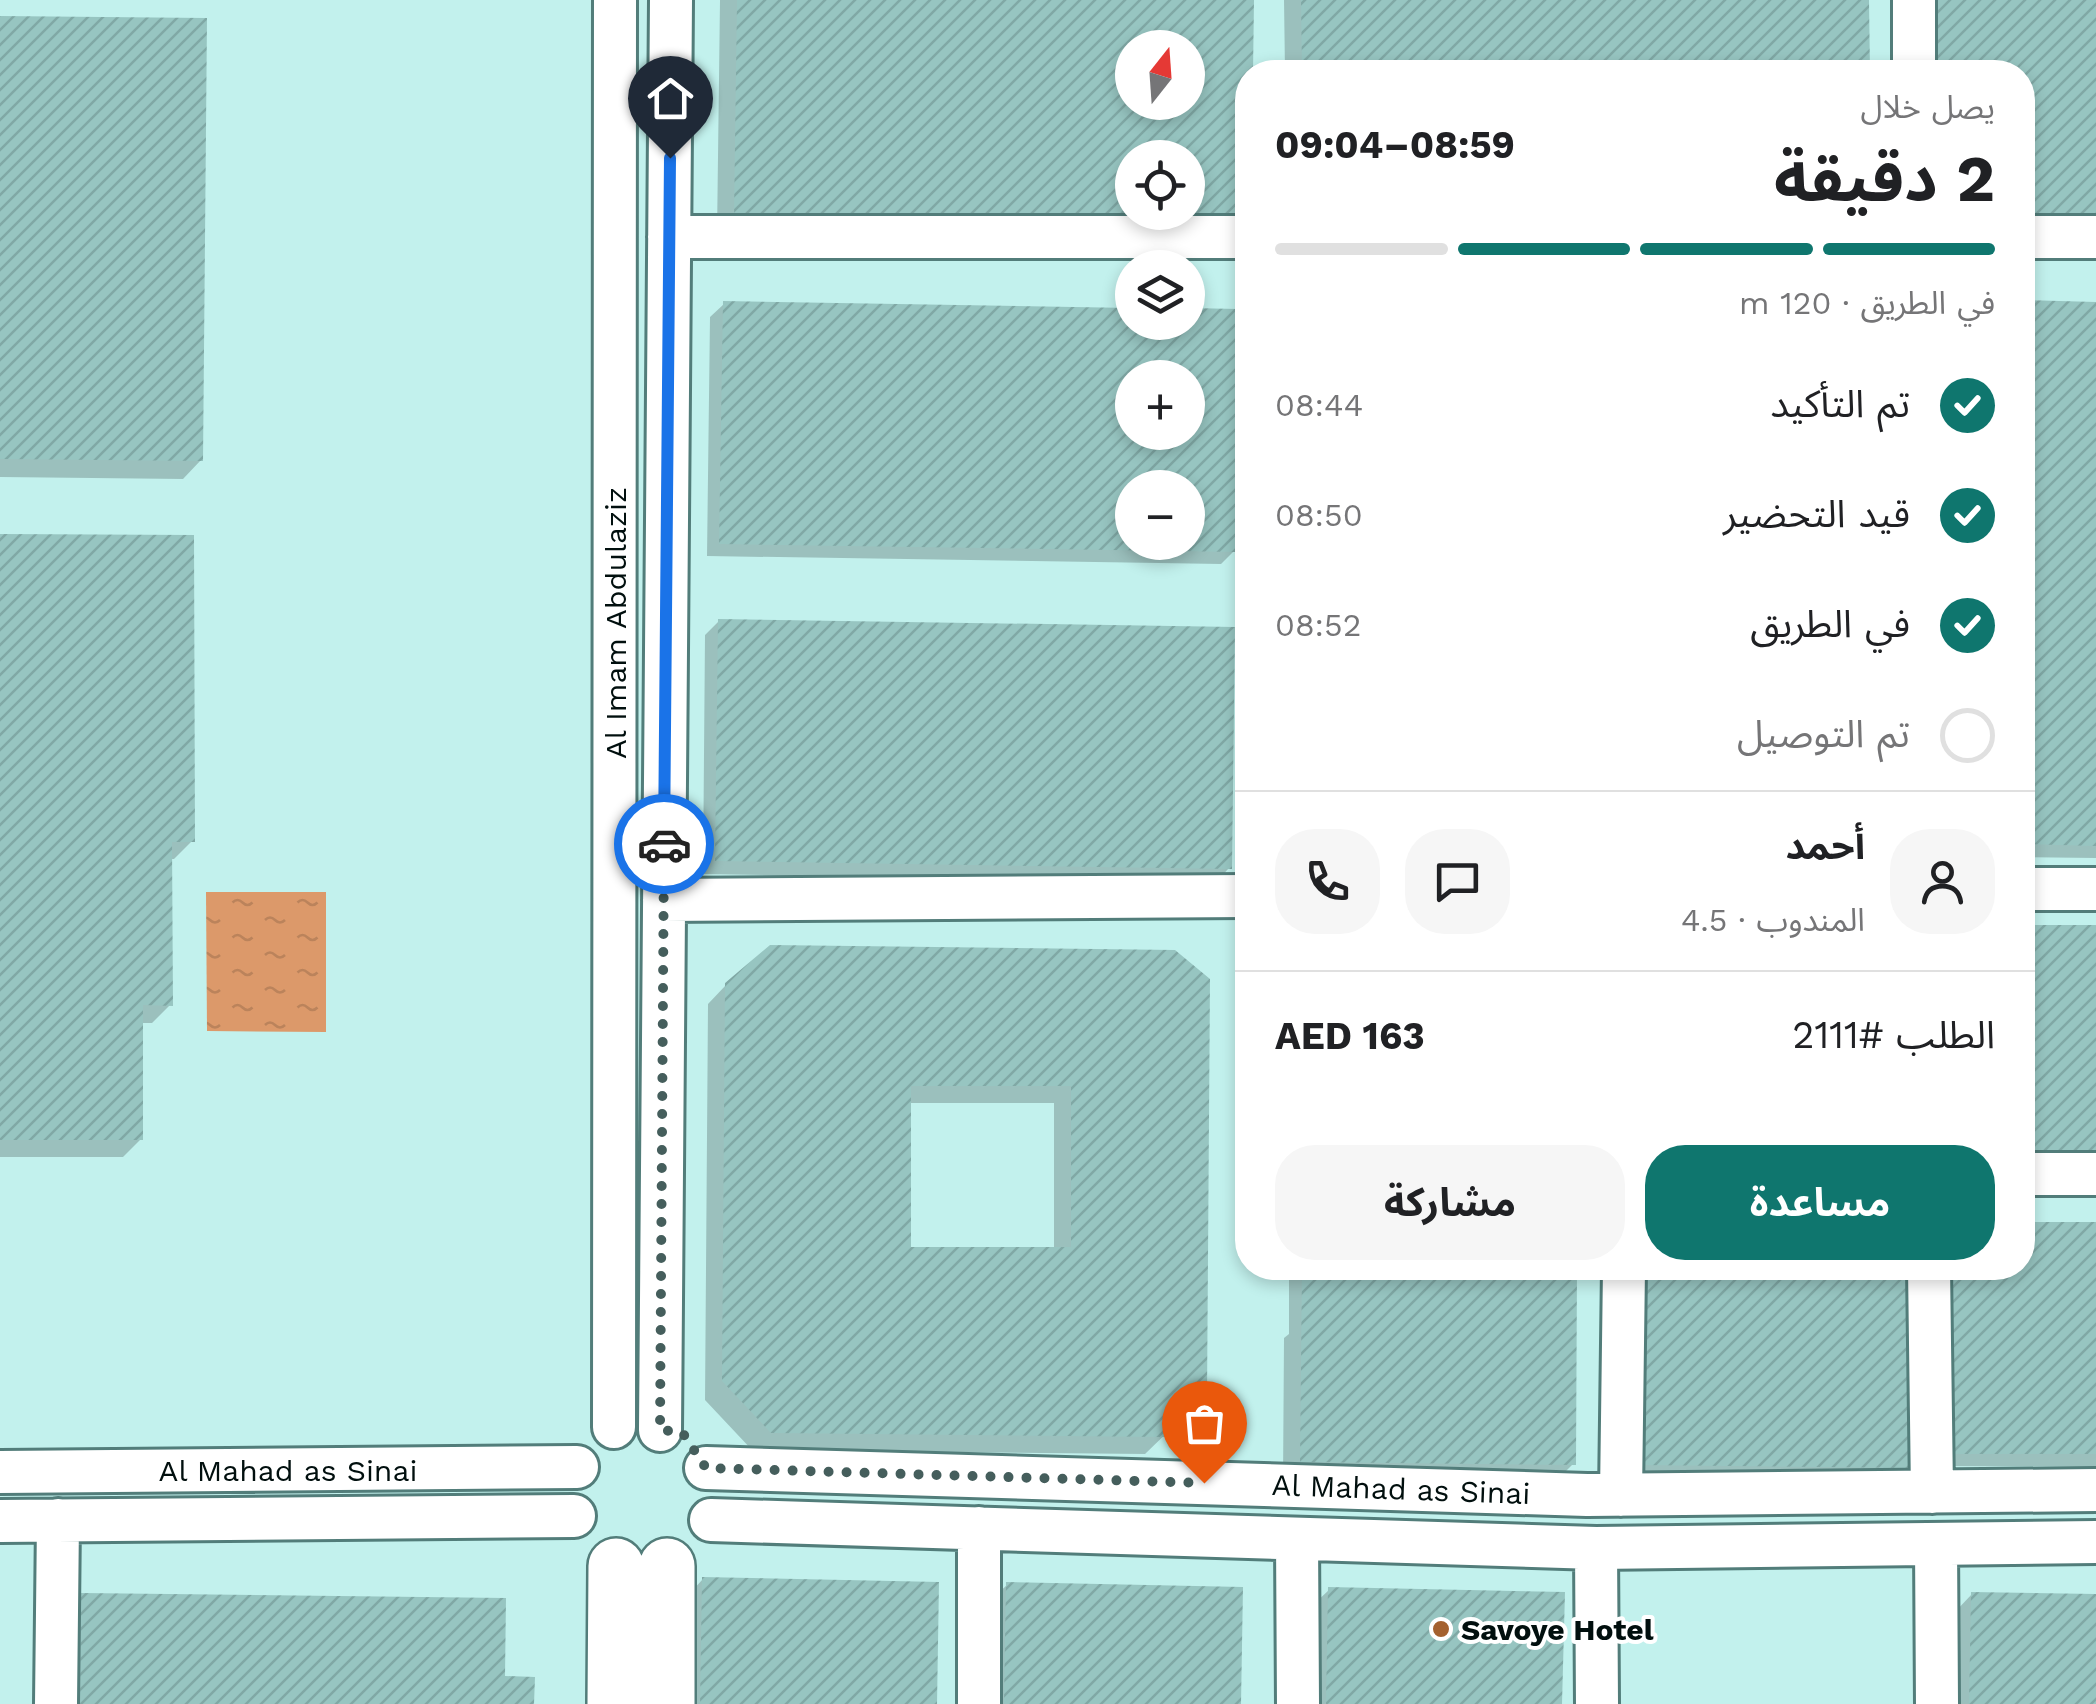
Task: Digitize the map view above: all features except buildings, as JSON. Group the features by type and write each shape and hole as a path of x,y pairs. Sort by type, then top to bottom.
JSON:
{"street":[{"name":"Al Imam Abdulaziz","path":"614,1427 616,0"},
{"path":"660,1430 671,0"},
{"path":"1914,0 1914,60"},
{"path":"669,237 1235,237"},
{"path":"2035,237 2096,237"},
{"path":"2035,890 2096,889"},
{"path":"664,900 1235,896"},
{"path":"2035,1174 2096,1174"},
{"path":"1621,1494 1624,1280"},
{"path":"1929,1280 1932,1492"},
{"path":"614,1427 660,1430 682,1432 720,1488 700,1553 642,1566 578,1544 568,1476 614,1427"},
{"name":"Al Mahad as Sinai","path":"0,1472 576,1467"},
{"name":"Al Mahad as Sinai","path":"706,1468 1621,1494 2096,1490"},
{"name":"Al Mahad as Sinai","path":"0,1520 574,1516"},
{"path":"56,1704 58,1520"},
{"name":"Al Mahad as Sinai","path":"710,1520 1596,1548 2096,1542"},
{"path":"979,1528 980,1704"},
{"path":"1297,1539 1298,1704"},
{"path":"1936,1544 1937,1704"},
{"path":"1596,1548 1597,1704"},
{"path":"616,1704 642,1566"},
{"path":"642,1566 667,1704"}],"water":[{"path":"206,892 326,892 326,1032 207,1031"}],"way so far":[{"path":"664,844 660,1430 682,1432 706,1468 1204,1483"}],"place":[{"name":"Savoye Hotel","path":"1441,1629"}],"route":[{"path":"664,844 670,158"}]}
